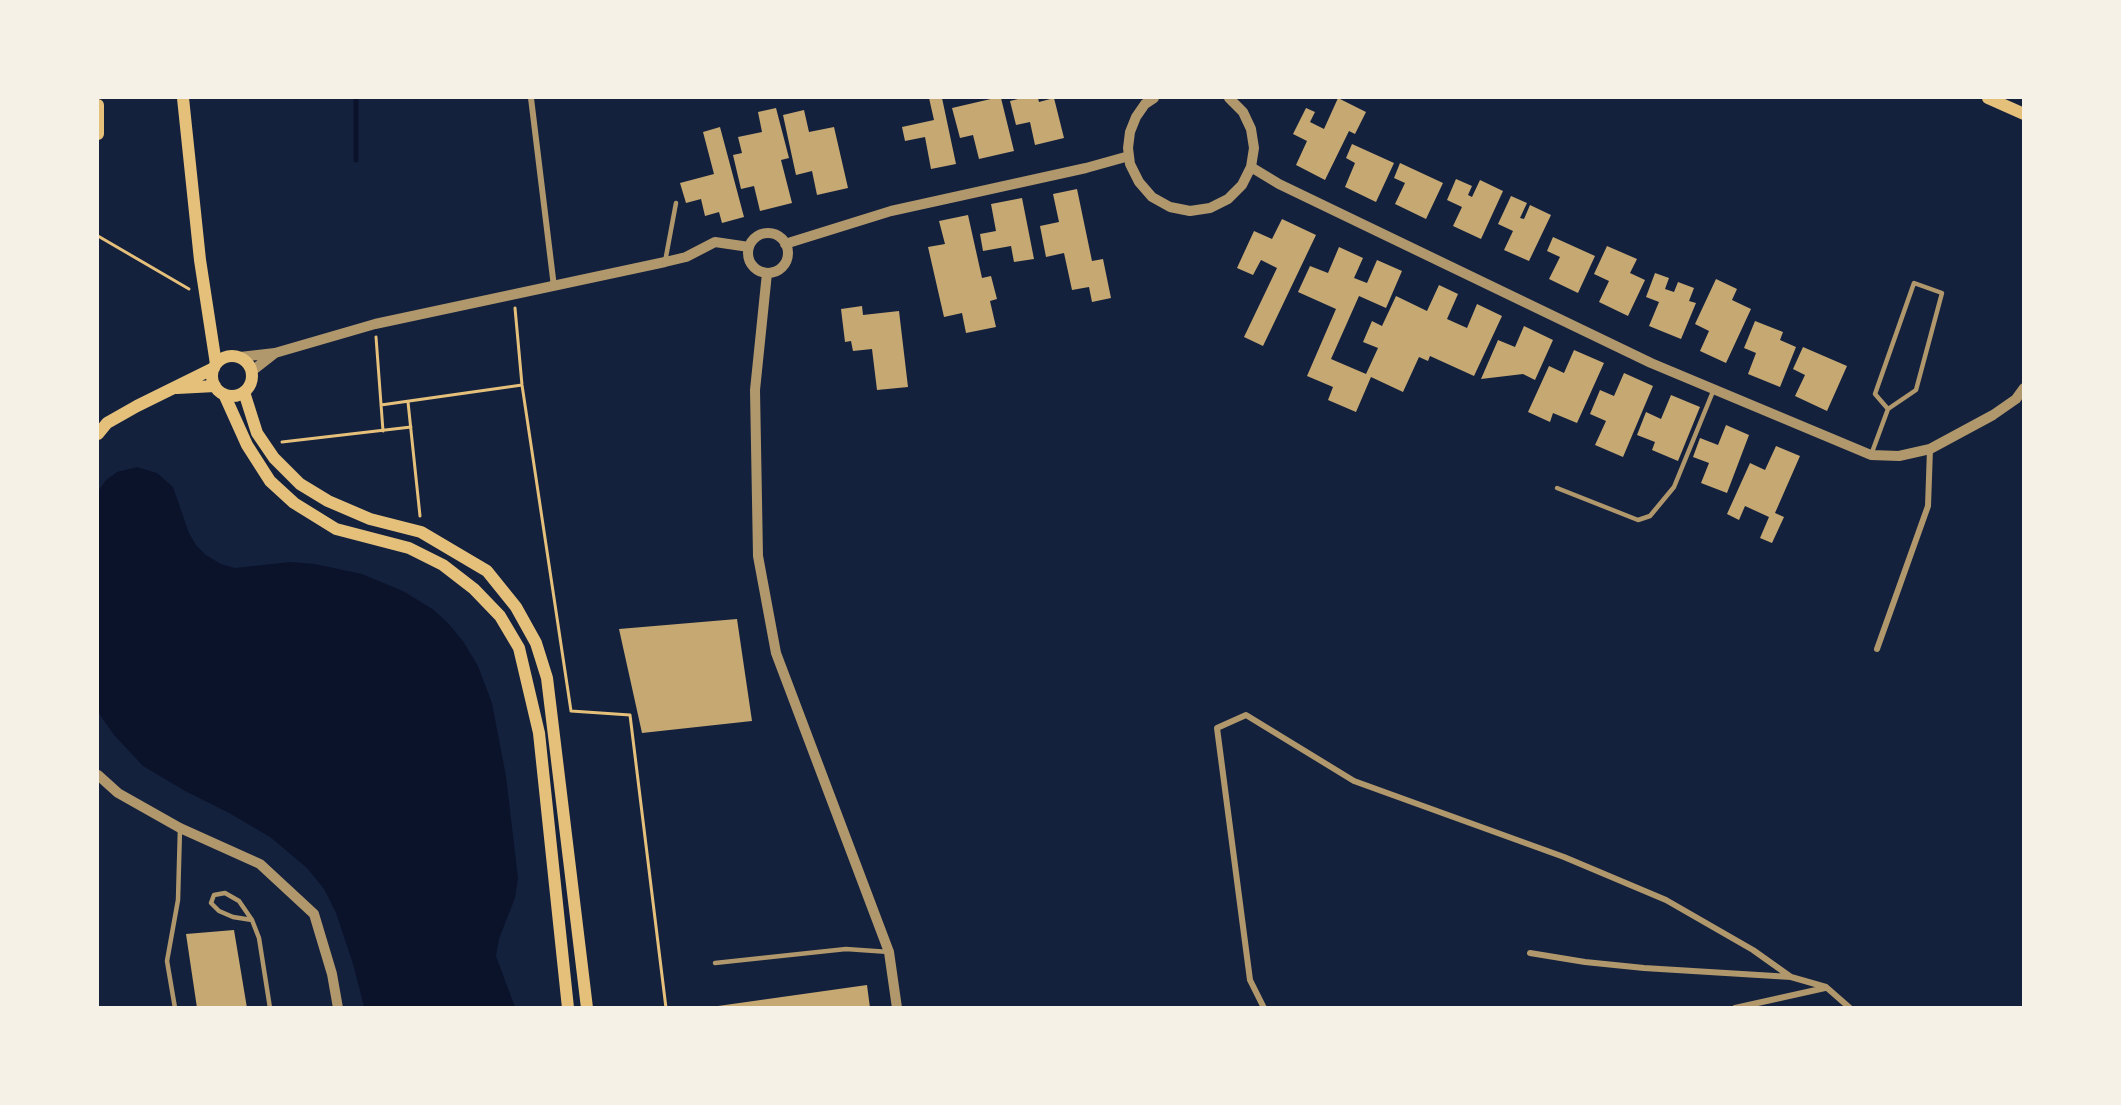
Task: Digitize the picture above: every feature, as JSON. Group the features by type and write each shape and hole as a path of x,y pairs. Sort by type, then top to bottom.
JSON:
{"main road":[{"path":"183,98 215,366 212,375 247,445 270,481 294,503 336,529 409,548 443,565 474,589 500,616 519,648 539,733 568,1008"},
{"path":"1988,98 2024,114"},
{"path":"98,105 98,134"},
{"path":"173,388 220,390 234,396 244,392 251,383 252,371 248,363 234,357 206,301"},
{"path":"98,434 102,424 234,357"},
{"path":"244,392 257,433 274,458 300,483 328,501 370,519 421,532 487,571 516,606 536,643 547,678 588,1008"}],"street":[{"path":"531,98 554,286"},
{"path":"1154,98 1145,104 1130,132 1130,164 1139,182 1152,197 1170,207 1190,211 1210,208 1228,199 1242,185 1251,167 1254,148 1251,129 1243,112 1229,98"},
{"path":"785,244 891,211 1086,168 1129,156"},
{"path":"1251,167 1279,184 1629,353 1871,455 1899,456 1930,449 2020,400 2024,388"},
{"path":"763,234 776,235 785,244 788,250 786,262 778,270 767,273 755,268 749,259 749,247 757,237 763,234"},
{"path":"234,357 276,353 375,324 686,257 715,242 749,247"},
{"path":"767,273 755,390 758,556 776,653 889,952 897,1008"},
{"path":"252,371 276,353"},
{"path":"1877,649 1928,506 1930,449"},
{"path":"1264,1008 1250,980 1216,728 1246,715 1354,781 1564,857 1665,900 1753,950 1791,977"},
{"path":"98,775 118,793 180,828 260,864 314,914 332,974 338,1008"},
{"path":"1530,953 1644,968 1791,977 1826,987 1850,1008"},
{"path":"1735,1008 1826,987"}],"lane":[{"path":"665,262 676,203"},
{"path":"1871,455 1888,409 1916,390 1942,293 1914,283 1875,394 1888,409"},
{"path":"1557,488 1638,520 1650,516 1674,487 1714,389"},
{"path":"175,1008 167,961 178,900 180,828"},
{"path":"252,920 233,917 219,911 212,903 214,895 225,893 239,901 252,920 259,938 270,1008"},
{"path":"715,963 846,949 889,952"}],"path":[{"path":"98,236 193,291 206,301"},
{"path":"513,294 522,385 571,711 630,715 666,1008"},
{"path":"375,324 383,431"},
{"path":"381,405 522,385"},
{"path":"408,402 421,532"},
{"path":"264,444 411,427"}],"water":[{"path":"137,467 157,473 173,487 189,533 196,545 206,555 221,564 235,568 290,562 315,564 362,574 403,591 434,610 463,641 478,666 492,703 506,776 518,878 515,898 499,939 496,956 515,1007 364,1007 336,913 324,889 307,868 270,837 143,766 114,735 98,712 98,491 106,480 117,472"}],"building":[{"path":"929,98 942,98 956,164 931,169 925,137 905,141 902,127 934,120"},
{"path":"1001,98 1014,151 979,159 973,135 960,138 952,108"},
{"path":"1038,98 1039,102 1054,98 1064,138 1035,145 1030,122 1016,125 1010,101"},
{"path":"1338,98 1366,112 1355,134 1349,131 1325,180 1296,165 1307,141 1293,134 1306,108 1315,112 1310,122 1324,129"},
{"path":"776,108 789,158 781,160 792,203 760,211 754,186 741,189 733,155 742,153 738,137 762,132 758,112"},
{"path":"804,110 809,132 834,127 848,188 817,195 812,171 796,175 783,115"},
{"path":"720,127 744,217 722,223 719,212 705,216 701,199 686,203 680,183 714,174 703,132"},
{"path":"1352,144 1394,163 1376,202 1345,187 1355,163 1346,158"},
{"path":"1400,163 1443,183 1426,219 1395,204 1405,183 1394,178"},
{"path":"1456,179 1472,186 1468,195 1472,197 1480,180 1503,191 1481,239 1453,226 1462,207 1447,200"},
{"path":"1077,189 1092,261 1103,259 1111,298 1092,302 1089,287 1072,290 1064,253 1046,257 1040,226 1059,222 1053,194"},
{"path":"1511,196 1527,203 1520,218 1524,219 1530,205 1551,215 1529,261 1504,250 1513,231 1498,224"},
{"path":"1022,198 1034,259 1014,262 1011,246 983,251 980,234 996,231 991,204"},
{"path":"968,215 982,278 991,276 997,299 990,301 996,327 966,333 962,313 944,317 928,247 945,244 939,221"},
{"path":"1282,219 1316,235 1263,346 1244,337 1277,268 1261,260 1253,275 1237,268 1254,231 1272,239"},
{"path":"1553,237 1595,256 1578,293 1549,279 1560,257 1547,251"},
{"path":"1607,246 1637,259 1630,273 1645,280 1628,316 1599,302 1609,281 1594,274"},
{"path":"1339,247 1363,258 1354,278 1367,283 1377,260 1402,271 1386,308 1359,296 1331,359 1366,374 1378,348 1363,342 1372,321 1382,326 1396,296 1427,311 1439,285 1458,294 1447,319 1467,328 1477,304 1502,316 1474,376 1430,356 1428,361 1419,357 1403,392 1371,377 1356,412 1328,400 1333,387 1307,376 1336,309 1298,292 1310,266 1328,273"},
{"path":"1655,273 1669,278 1665,289 1674,292 1678,282 1694,288 1689,301 1696,303 1681,339 1649,326 1659,302 1646,297"},
{"path":"1716,279 1737,289 1732,300 1751,309 1726,363 1700,351 1709,331 1695,324"},
{"path":"862,306 863,315 899,311 908,387 877,390 872,349 853,351 851,341 845,342 841,309"},
{"path":"1755,321 1783,332 1780,340 1796,347 1780,387 1748,374 1756,353 1744,348"},
{"path":"1524,326 1553,340 1535,380 1523,374 1481,379 1498,340 1515,347"},
{"path":"1803,347 1847,366 1827,411 1795,396 1805,375 1793,369"},
{"path":"1574,350 1604,363 1577,423 1553,413 1550,422 1528,412 1549,366 1564,373"},
{"path":"1624,373 1653,386 1623,457 1595,445 1606,421 1590,414 1600,390 1614,396"},
{"path":"1671,395 1700,407 1678,461 1652,450 1655,442 1637,435 1646,412 1661,419"},
{"path":"1726,425 1749,435 1727,493 1701,483 1709,463 1693,457 1700,438 1718,445"},
{"path":"1776,446 1800,456 1775,513 1784,517 1772,543 1760,538 1769,517 1745,506 1739,520 1727,514 1750,463 1765,470"},
{"path":"737,619 752,721 642,733 619,629"},
{"path":"234,930 247,1008 197,1008 186,934"},
{"path":"867,985 870,1008 718,1008 718,1006"}],"waterway":[{"path":"356,98 356,160"}]}
